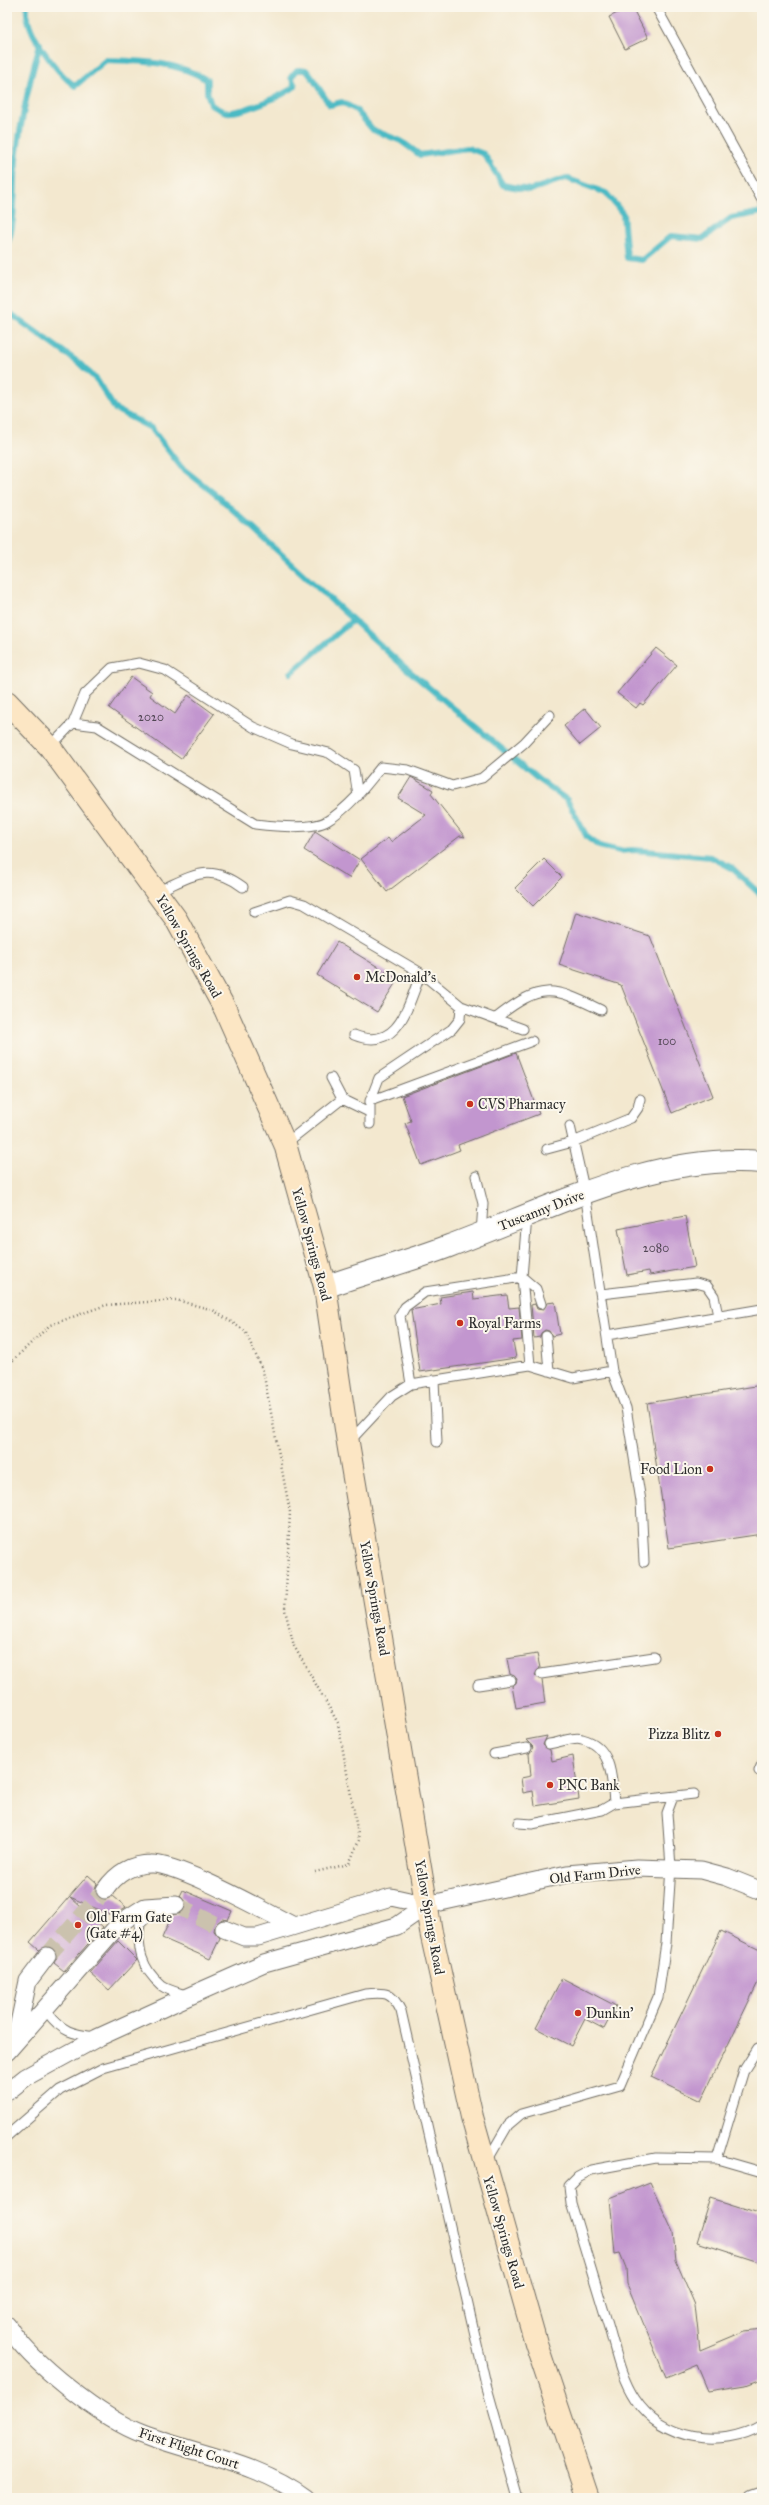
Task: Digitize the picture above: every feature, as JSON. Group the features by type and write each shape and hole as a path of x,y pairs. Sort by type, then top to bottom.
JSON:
{"main road":[{"name":"Yellow Springs Road","path":"7,702 50,748 158,890 176,919 225,1009 285,1144 325,1287 348,1443 436,1955 485,2165 536,2343 588,2498"}],"street":[{"name":"Tuscanny Drive","path":"325,1287 481,1234 619,1180 687,1165 762,1162"},
{"path":"105,1890 112,1879 127,1868 151,1864 178,1870 294,1926"},
{"name":"Old Farm Drive","path":"427,1905 567,1874 671,1867 700,1870 742,1882 762,1891"},
{"path":"224,1929 244,1937 258,1937 391,1897 427,1905"},
{"path":"7,2092 26,2077 97,2038 189,1996 264,1963 397,1926 427,1905"},
{"path":"11,2048 120,1923 145,1907 176,1906"},
{"path":"11,2048 28,1981 47,1956"},
{"name":"First Flight Court","path":"7,2325 13,2335 54,2376 110,2417 142,2434 238,2462 306,2498"},
{"path":"753,2498 762,2495"}],"lane":[{"path":"656,7 762,200"},
{"path":"50,748 73,723 85,694 112,668 139,663 166,670 253,727 292,744 329,753 354,770 358,796"},
{"path":"73,723 97,726 255,824 285,827 326,822 358,796 381,767 408,770 452,786 482,778 524,743 550,715"},
{"path":"158,890 200,872 227,875 243,887"},
{"path":"254,912 290,900 304,904 421,973 461,1006 523,1029"},
{"path":"354,1035 365,1040 374,1040 385,1037 394,1031 401,1022 421,973"},
{"path":"496,1018 517,1002 538,992 568,994 601,1010"},
{"path":"370,1124 370,1101 379,1078 452,1029 460,1019 461,1006"},
{"path":"370,1101 532,1041"},
{"path":"331,1078 342,1099 369,1112"},
{"path":"285,1144 342,1099"},
{"path":"548,1149 573,1142 631,1118 638,1108 640,1099"},
{"path":"570,1126 585,1193 612,1371 626,1408 641,1501 644,1562"},
{"path":"476,1176 483,1204 481,1234"},
{"path":"527,1215 522,1277 530,1365"},
{"path":"522,1277 536,1290 542,1304"},
{"path":"411,1384 400,1316 405,1307 425,1292 522,1277"},
{"path":"601,1294 696,1283 707,1286 714,1296 718,1316"},
{"path":"607,1335 762,1309"},
{"path":"546,1336 549,1371"},
{"path":"348,1443 392,1396 411,1384 530,1365 572,1378 612,1371"},
{"path":"434,1380 437,1442"},
{"path":"541,1674 654,1657"},
{"path":"478,1685 511,1680"},
{"path":"549,1744 581,1738 596,1746 607,1756 614,1803"},
{"path":"494,1754 527,1748"},
{"path":"519,1823 532,1824 602,1810 614,1803 694,1794"},
{"path":"485,2165 508,2125 521,2114 620,2086 658,1998 666,1943 671,1867 667,1814 673,1797"},
{"path":"159,1906 140,1924 138,1945 146,1967 163,1986 189,1996"},
{"path":"7,2136 60,2090 103,2068 365,1994 384,1992 395,1998 401,2011 486,2384 518,2498"},
{"path":"50,2004 48,2013 57,2026 75,2035 97,2038"},
{"path":"717,2159 744,2070 758,2048 762,2047"},
{"path":"762,2172 717,2159 656,2158 591,2170 578,2177 569,2186 571,2203 625,2381 648,2416 685,2434 712,2439 729,2438 762,2425"}],"path":[{"path":"7,1366 50,1325 106,1305 176,1300 213,1310 244,1331 263,1371 290,1512 285,1610 294,1646 338,1723 360,1840 349,1864 315,1872"}],"building":[{"path":"632,7 648,38 625,49 609,17"},
{"path":"656,648 677,665 643,705 640,703 636,708 617,693"},
{"path":"131,677 152,692 150,696 175,714 188,695 214,714 181,759 109,708"},
{"path":"585,708 601,728 580,745 564,726"},
{"path":"411,777 433,790 431,794 465,837 460,836 387,892 361,859 388,838 391,842 426,815 398,798"},
{"path":"315,831 360,860 349,878 304,850"},
{"path":"544,859 562,877 533,906 515,888"},
{"path":"576,912 650,936 713,1096 672,1113 621,985 559,965"},
{"name":"McDonald's","path":"337,942 398,979 377,1012 317,975"},
{"name":"CVS Pharmacy","path":"516,1053 539,1114 458,1145 460,1150 421,1165 405,1123 411,1121 402,1096"},
{"path":"685,1216 695,1267 650,1275 649,1271 627,1275 618,1229"},
{"name":"Royal Farms","path":"473,1292 474,1299 507,1295 509,1308 519,1307 522,1340 513,1341 516,1358 420,1372 411,1310 441,1304 440,1297"},
{"path":"555,1302 560,1334 552,1336 549,1331 545,1330 541,1333 540,1337 534,1338 531,1305 535,1304 537,1309 543,1310 547,1303"},
{"name":"Food Lion","path":"762,1385 762,1534 669,1548 647,1403"},
{"path":"537,1654 540,1668 535,1675 542,1680 545,1703 516,1708 512,1686 516,1683 517,1679 510,1674 507,1659"},
{"name":"PNC Bank","path":"547,1736 543,1745 550,1750 552,1761 573,1756 579,1799 535,1806 533,1791 523,1793 521,1778 531,1776 529,1754 533,1747 526,1740"},
{"name":"Old Farm Gate (Gate #4)","path":"88,1875 97,1883 95,1889 99,1898 104,1900 113,1896 126,1907 113,1916 70,1897 103,1927 64,1971 54,1963 57,1957 53,1948 48,1946 39,1950 30,1942"},
{"name":"Old Farm Gate (Gate #4)","path":"183,1890 232,1911 228,1920 222,1919 215,1925 214,1931 220,1938 210,1959 162,1938 172,1915 181,1913 185,1909 184,1900 180,1896"},
{"path":"721,1931 762,1951 762,1974 701,2101 651,2077"},
{"path":"118,1941 137,1960 109,1990 90,1973"},
{"name":"Dunkin'","path":"562,1978 616,2006 604,2029 585,2019 571,2046 536,2028"},
{"path":"650,2182 673,2232 676,2261 695,2305 700,2350 745,2331 762,2329 762,2379 746,2385 708,2391 697,2365 666,2378 627,2284 626,2268 620,2253 615,2254 610,2198"},
{"path":"711,2198 762,2214 762,2263 697,2242"}],"waterway":[{"path":"27,7 27,17 36,39 43,51 59,72 75,86 106,60 158,63 183,69 207,80 207,92 211,105 226,112 233,112 262,103 290,90 295,86 291,77 297,70 306,70 313,78 330,105 342,102 356,110 373,130 401,141 420,155 468,148 484,154 503,185 530,190 566,178 606,193 623,214 627,258 642,260 671,236 702,239 731,218 762,212"},
{"path":"7,244 12,226 16,159 20,130 40,44"},
{"path":"7,311 79,363 97,380 115,409 151,428 181,467 220,498 401,664 539,780 567,800 587,837 599,846 620,851 634,850 711,857 732,868 762,896"},
{"path":"291,673 353,620"}],"tunnel":[{"path":"47,1956 105,1890"},
{"path":"176,1905 224,1929"}],"place":[{"name":"McDonald's","path":"357,977"},
{"name":"CVS Pharmacy","path":"470,1104"},
{"name":"Royal Farms","path":"460,1323"},
{"name":"Food Lion","path":"710,1469"},
{"name":"Pizza Blitz","path":"718,1734"},
{"name":"PNC Bank","path":"550,1785"},
{"name":"Old Farm Gate (Gate #4)","path":"78,1925"},
{"name":"Dunkin'","path":"578,2013"}]}
